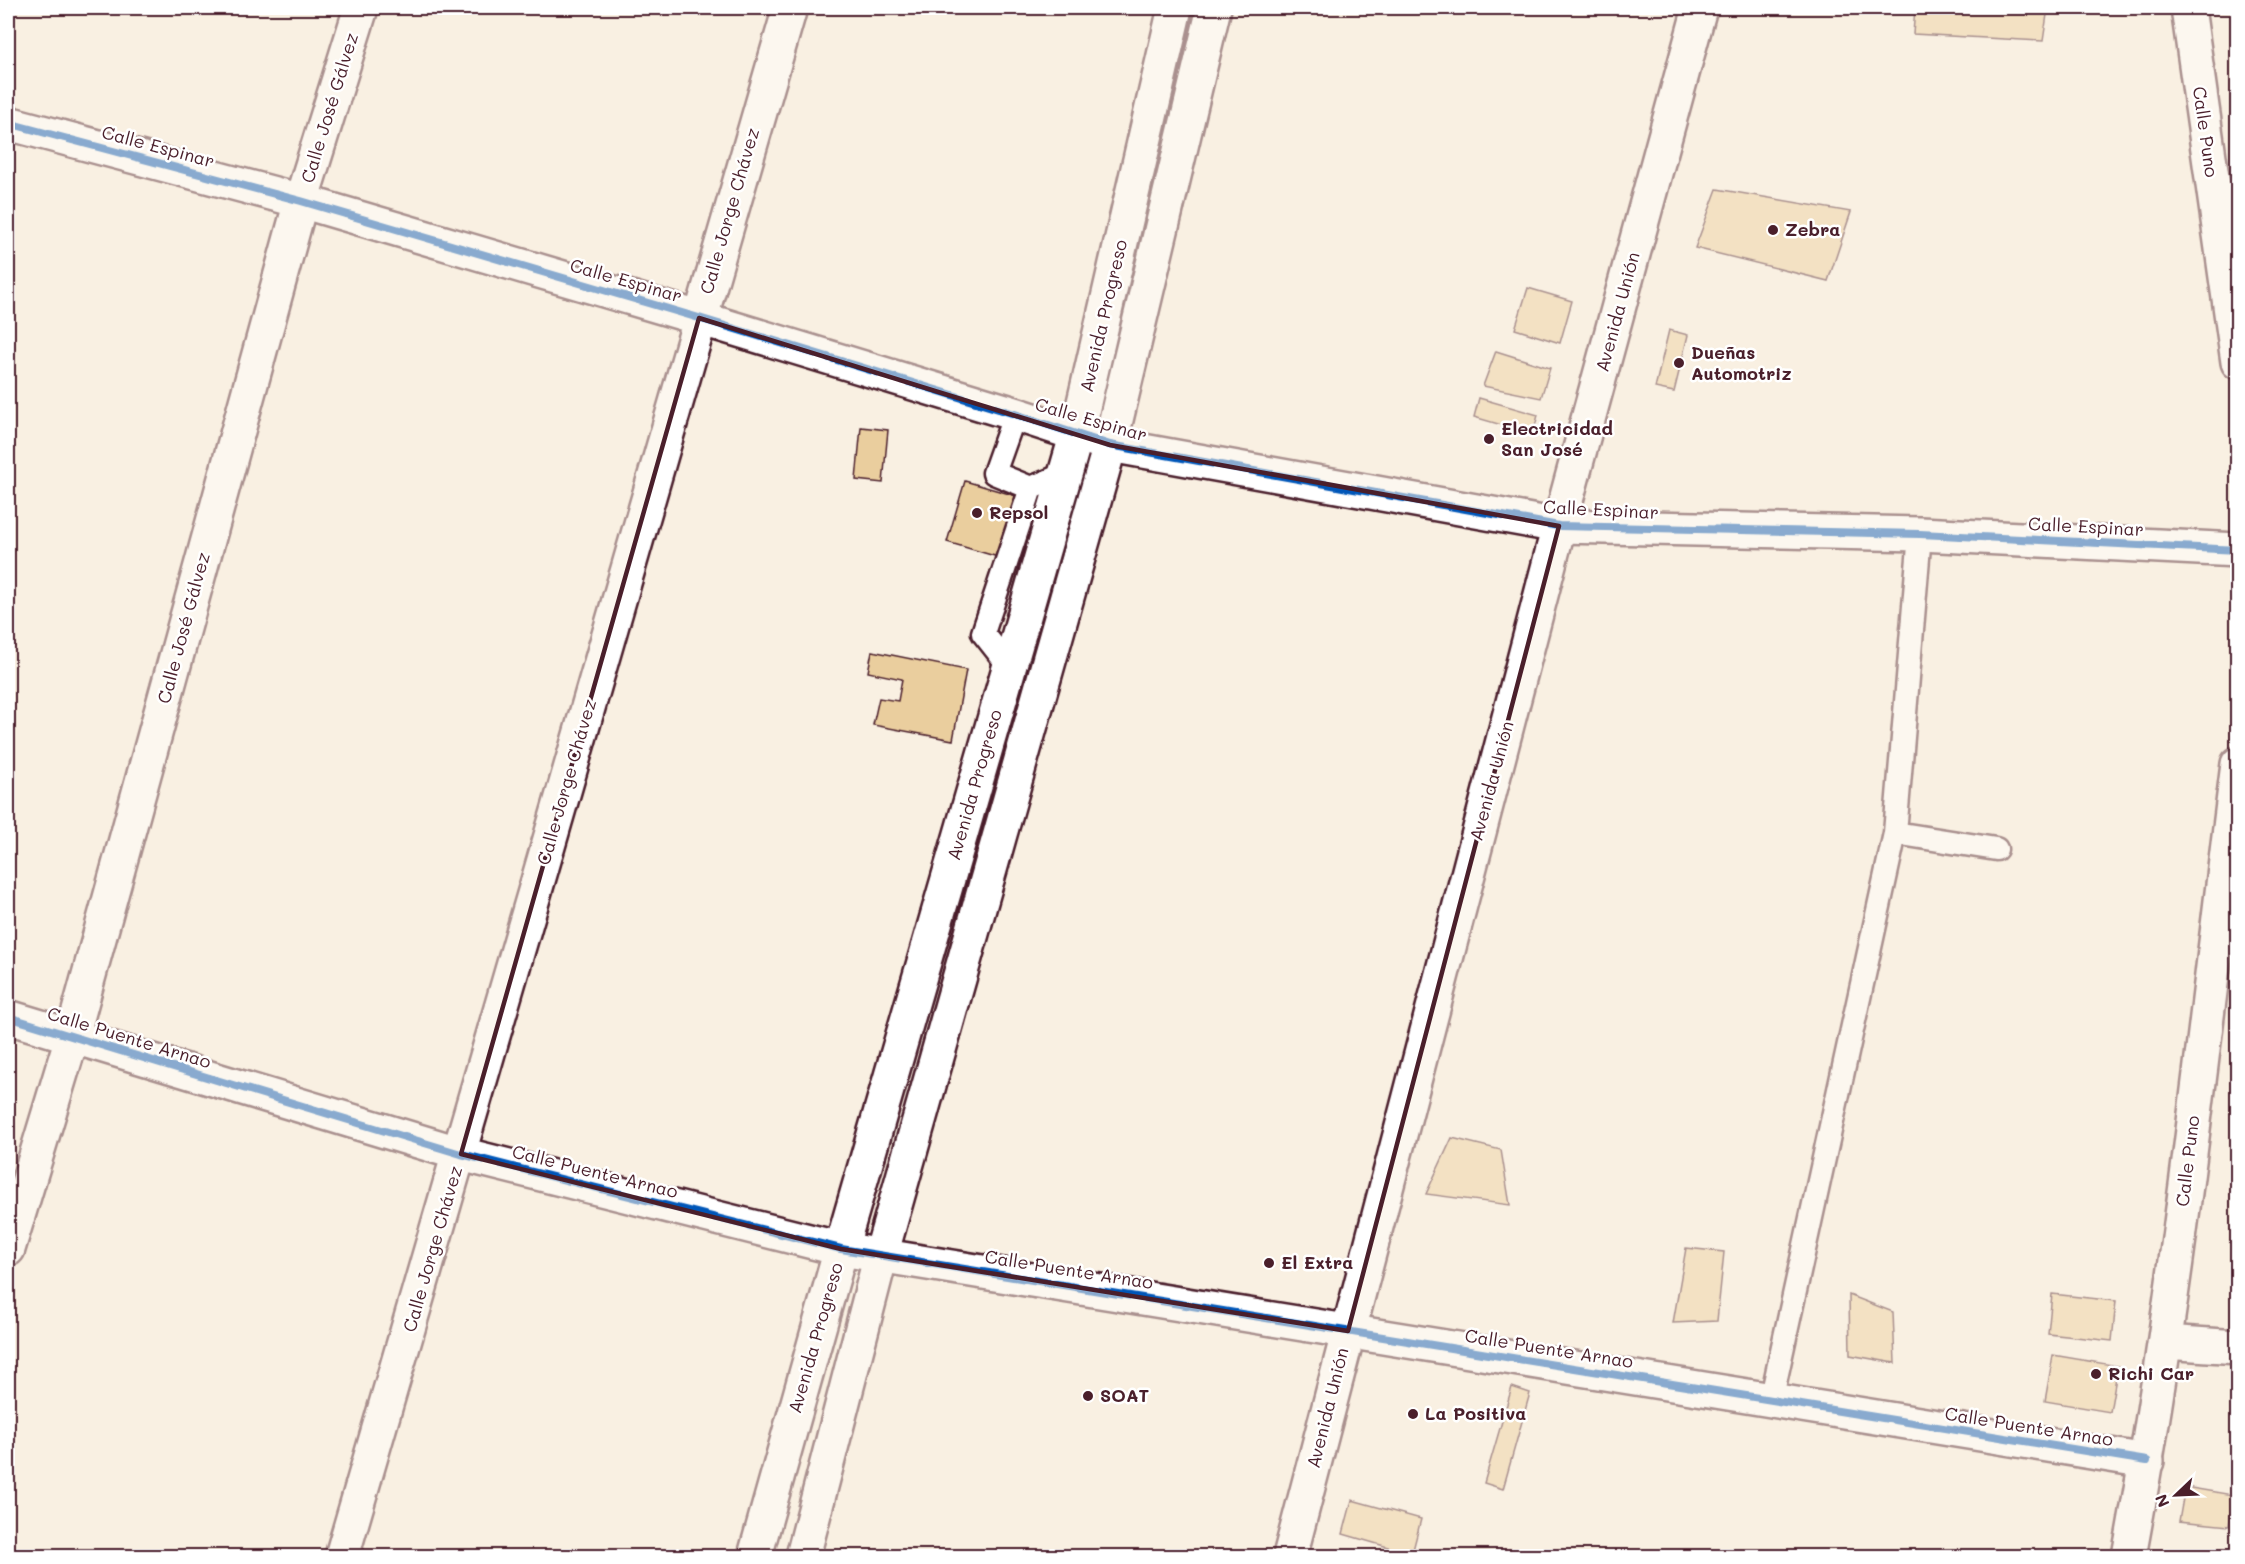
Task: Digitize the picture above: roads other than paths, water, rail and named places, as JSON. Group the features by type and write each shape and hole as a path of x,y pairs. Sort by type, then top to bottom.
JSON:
{"street":[{"name":"Calle José Gálvez","path":"8,1249 72,1037 301,201 361,8"},
{"name":"Calle Jorge Chávez","path":"342,1557 461,1154 699,318 790,8"},
{"name":"Avenida Progreso","path":"755,1557 841,1249 1077,433 1175,8"},
{"name":"Avenida Progreso","path":"803,1557 881,1255 1110,445 1214,8"},
{"name":"Avenida Unión","path":"1290,1557 1559,526 1700,8"},
{"name":"Calle Puno","path":"2188,8 2238,362"},
{"name":"Calle Espinar","path":"8,123 301,201 699,318 1110,445 1559,526 1920,534 2238,550"},
{"name":"Calle Puno","path":"2129,1557 2147,1461 2165,1342 2238,764"},
{"name":"Calle Puente Arnao","path":"8,1017 461,1154 841,1249 2147,1461"},
{"path":"2165,1342 2238,1347"}],"lane":[{"path":"1015,414 994,473 1031,488 1065,474"},
{"path":"1010,666 983,633 1031,488"},
{"path":"1771,1401 1895,833 1920,534"},
{"path":"1895,833 1996,849"}],"place":[{"name":"Zebra","path":"1773,230"},
{"name":"Dueñas Automotriz","path":"1679,363"},
{"name":"Electricidad San José","path":"1489,439"},
{"name":"Repsol","path":"977,513"},
{"name":"El Extra","path":"1269,1263"},
{"name":"Richi Car","path":"2096,1374"},
{"name":"SOAT","path":"1088,1396"},
{"name":"La Positiva","path":"1413,1414"}]}
